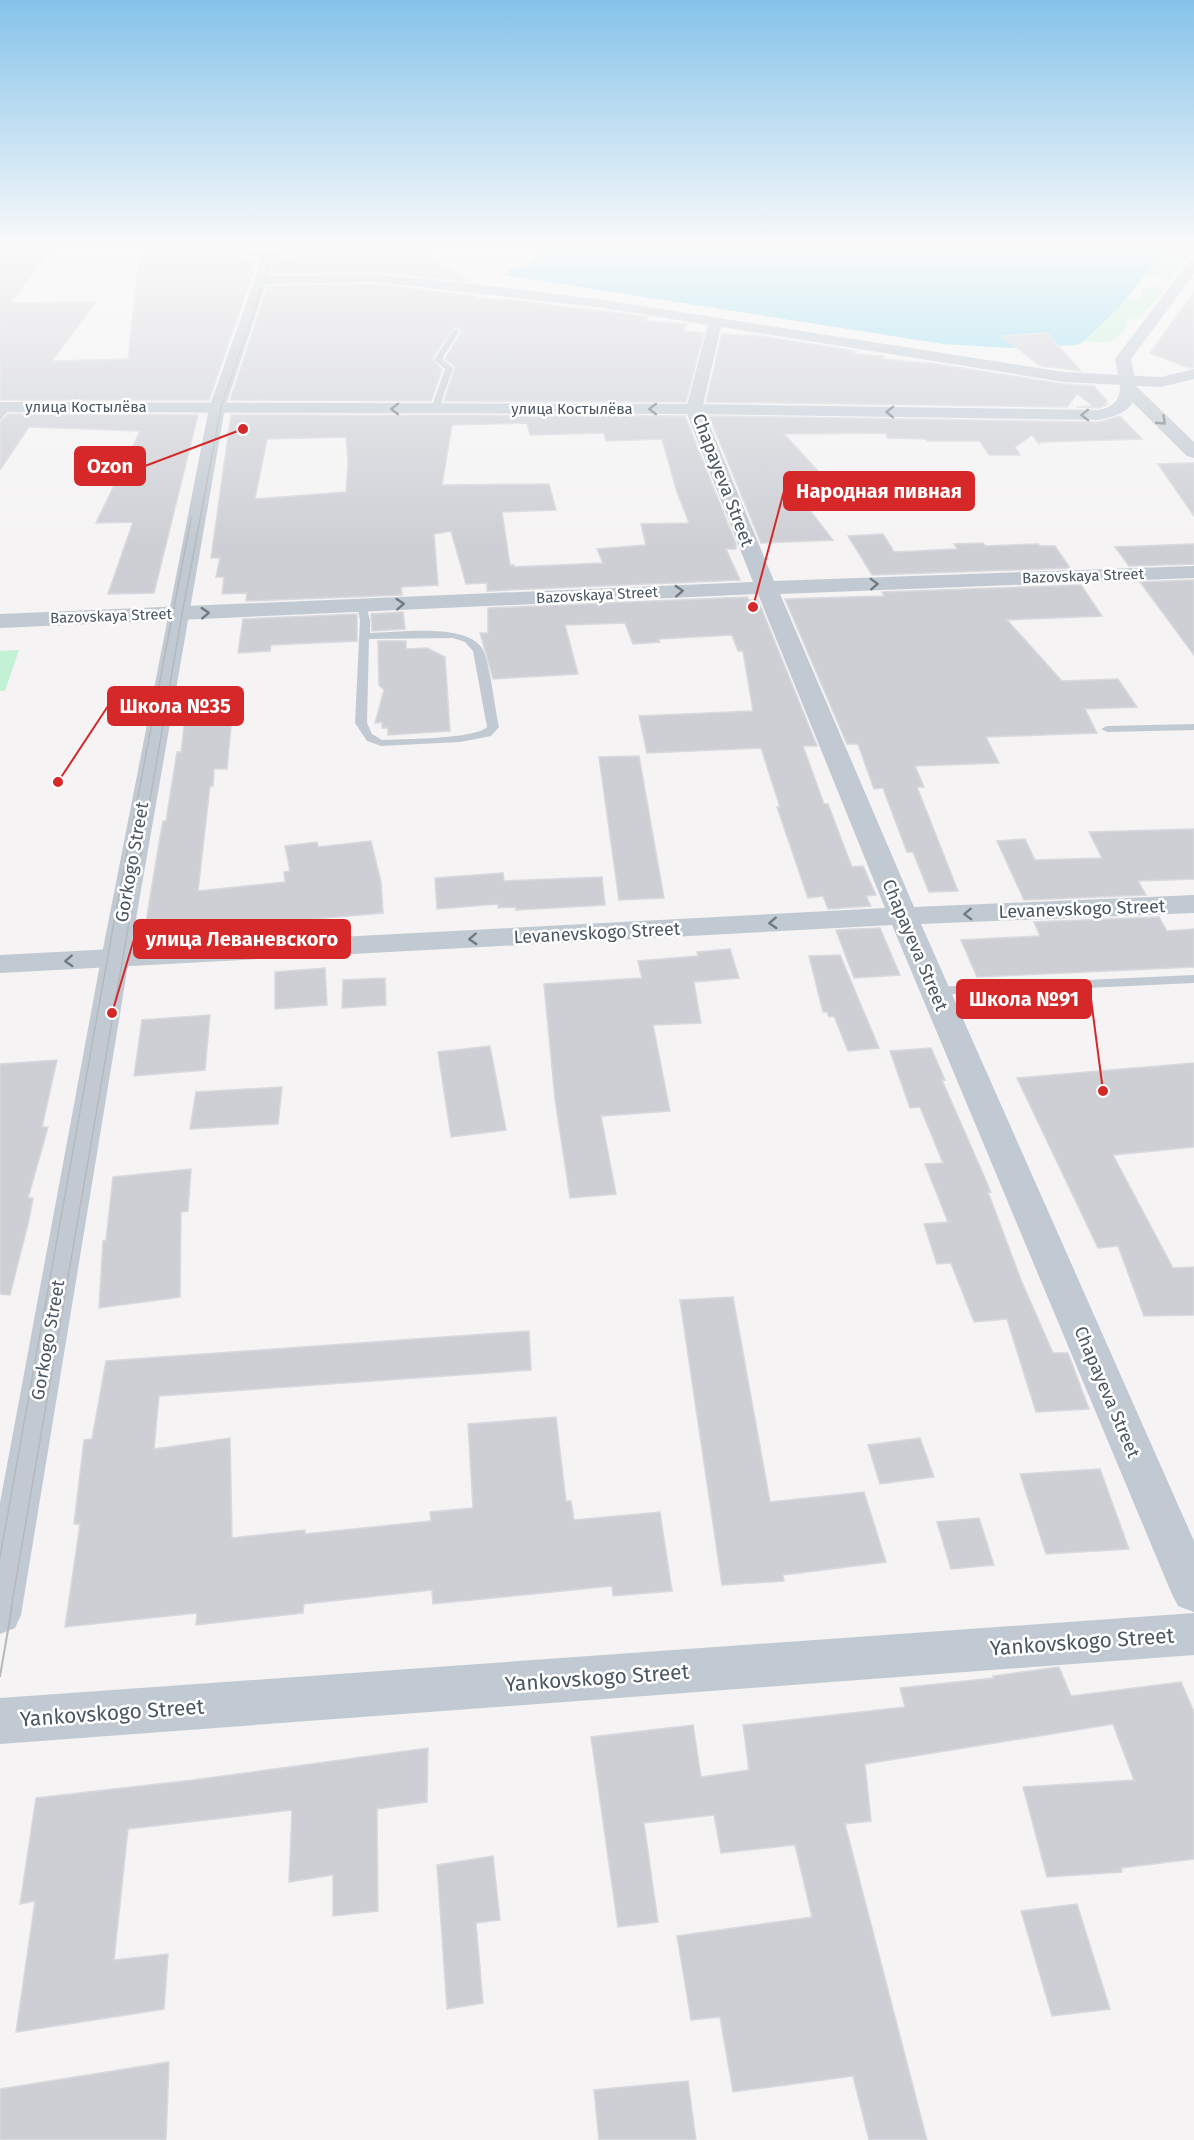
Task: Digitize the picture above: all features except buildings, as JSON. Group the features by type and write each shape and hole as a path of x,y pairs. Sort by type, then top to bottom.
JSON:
{"main road":[{"path":"1128,385 1123,359 1133,346"},
{"name":"улица Костылёва","path":"3,411 217,408 694,409 1099,415 1120,410 1125,405 1128,385"}],"street":[{"name":"Gorkogo Street","path":"0,1615 177,614 217,408 238,346"},
{"name":"Chapayeva Street","path":"709,346 694,409 933,991 1194,1592"},
{"path":"863,346 1128,385 1161,382 1194,374"},
{"path":"1128,385 1194,452"},
{"name":"Bazovskaya Street","path":"0,621 1194,572"},
{"name":"Levanevskogo Street","path":"0,964 902,916 1194,904"},
{"name":"Yankovskogo Street","path":"0,1721 1194,1634"}],"lane":[{"path":"435,409 449,368 438,360 446,346"},
{"path":"361,606 365,620 361,723 364,731 373,740 381,743 460,739 487,734 493,727 478,651 469,640 454,635 365,636"},
{"path":"1107,729 1194,727"},
{"path":"933,991 1194,979"}],"green space":[{"path":"19,650 5,691 0,691 0,651"}],"water":[{"path":"974,346 1058,346 1010,348"}],"tram line":[{"path":"11,1609 182,614 221,408 242,346"},
{"path":"0,1557 116,911 191,518"},
{"path":"0,1676 12,1607"}],"place":[{"name":"Ozon","path":"243,429"},
{"name":"Народная пивная","path":"753,607"},
{"name":"Школа №35","path":"58,782"},
{"name":"улица Леваневского","path":"112,1013"},
{"name":"Школа №91","path":"1103,1091"}]}
